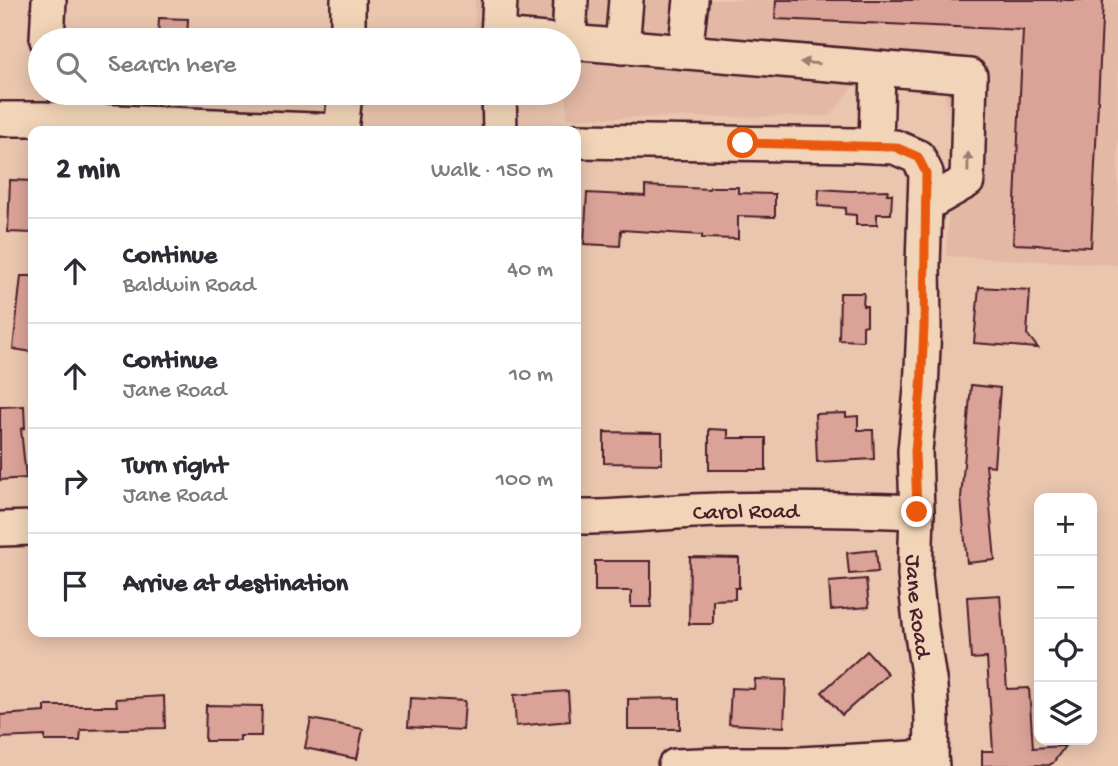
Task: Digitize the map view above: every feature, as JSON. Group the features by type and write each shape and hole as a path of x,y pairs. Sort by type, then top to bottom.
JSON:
{"street":[{"path":"47,28 48,0"},
{"path":"348,0 348,28"},
{"path":"499,28 500,0"},
{"path":"570,28 571,0"},
{"path":"622,47 626,0"},
{"path":"685,52 691,0"},
{"path":"581,42 970,76 967,181 925,205"},
{"path":"876,146 878,69"},
{"path":"341,126 343,105"},
{"path":"499,105 500,126"},
{"path":"0,119 43,106 281,126"},
{"name":"Jane Road","path":"581,141 876,146 895,147 918,157 926,173 924,327 915,451 915,575 930,686 931,762"},
{"name":"Carol Road","path":"581,517 805,508 917,512"},
{"path":"0,529 28,528"},
{"path":"675,766 931,762"}],"shaded area":[{"path":"475,0 1118,0 1118,265 946,256 953,138 944,91 905,62 868,68 830,116 567,118 566,105 581,105 581,28 474,28"}],"building":[{"path":"776,0 1103,0 1091,247 1013,244 1023,30 775,19"},
{"path":"159,18 188,19 188,28 159,28"},
{"path":"10,180 28,181 28,233 8,232"},
{"path":"645,186 709,189 738,187 738,193 775,194 775,217 738,216 738,239 621,230 620,246 584,244 587,193 645,196"},
{"path":"819,189 888,190 887,194 892,194 891,214 877,214 877,225 856,225 856,215 845,214 846,208 818,206"},
{"path":"21,276 28,276 28,351 13,349"},
{"path":"979,287 1030,290 1027,334 1038,348 974,343"},
{"path":"840,293 864,293 863,306 867,306 867,325 863,326 863,341 839,340"},
{"path":"971,385 1000,388 994,466 986,465 995,560 967,563 961,498"},
{"path":"24,406 25,428 21,429 26,478 0,480 0,407"},
{"path":"846,413 846,417 858,416 858,430 873,430 874,459 817,462 815,414"},
{"path":"709,429 728,430 728,438 766,438 766,470 709,470"},
{"path":"604,432 662,433 662,464 604,463"},
{"path":"876,550 878,572 849,574 847,553"},
{"path":"690,557 739,558 739,588 735,588 735,599 713,600 713,624 689,624"},
{"path":"595,561 651,561 651,607 631,607 631,591 595,591"},
{"path":"866,579 869,607 831,610 829,582"},
{"path":"1000,595 1007,689 1029,688 1033,748 1065,746 1049,765 982,766 982,751 993,751 987,658 971,659 967,597"},
{"path":"867,651 888,674 842,715 822,692"},
{"path":"755,679 786,680 784,727 729,724 731,688 754,689"},
{"path":"568,691 570,721 516,726 514,695"},
{"path":"164,696 165,728 81,730 80,741 45,741 45,736 0,738 0,715 45,712 45,706 117,706 116,699"},
{"path":"410,698 465,701 463,730 408,727"},
{"path":"680,698 680,729 628,729 628,699"},
{"path":"206,705 262,706 261,736 240,736 240,741 205,741"},
{"path":"311,719 363,729 357,759 305,748"}],"route":[{"path":"743,143 895,147 918,157 926,173 924,327 915,451 917,512"}]}
